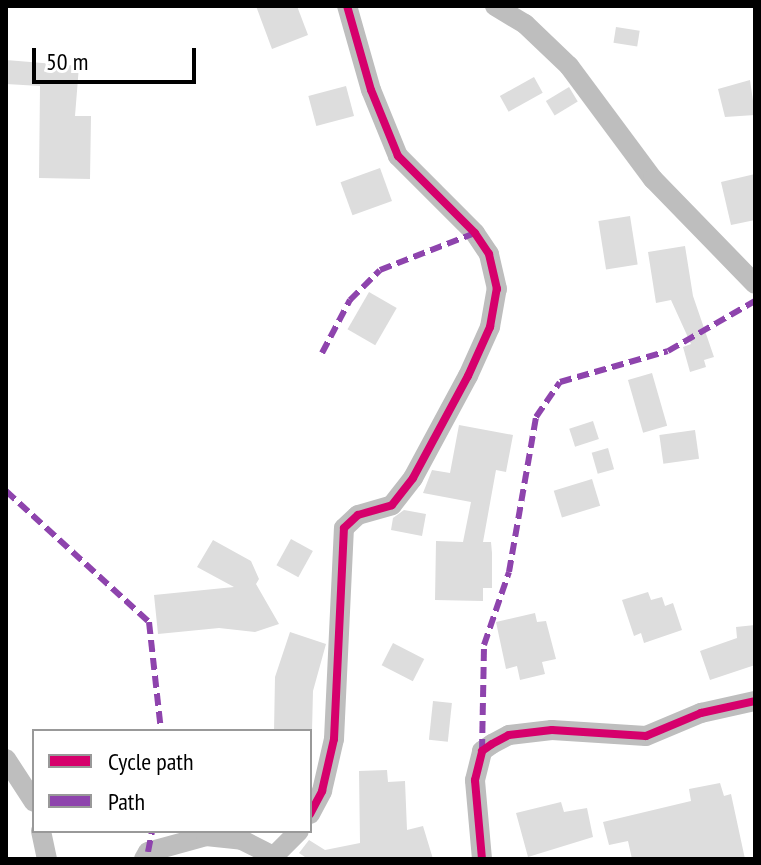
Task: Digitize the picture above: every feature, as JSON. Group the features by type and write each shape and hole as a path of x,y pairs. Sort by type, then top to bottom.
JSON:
{"street":[{"path":"312,810 322,791 334,739 344,528 358,515 392,505 413,478 468,376 490,327 497,289 489,254 475,233 398,156 371,90 347,6"},
{"path":"495,6 525,24 569,66 653,179 755,284"},
{"path":"482,859 475,780 482,751 492,744 509,735 552,730 646,736 701,713 755,701"},
{"path":"6,759 32,799"},
{"path":"41,833 47,859"},
{"path":"144,859 148,852 206,836 242,840 274,856 297,833"}],"building":[{"path":"256,6 297,6 308,35 272,49"},
{"path":"616,27 640,31 637,47 613,43"},
{"path":"6,60 79,66 75,116 91,116 90,179 39,178 40,86 6,84"},
{"path":"534,77 543,93 509,112 500,96"},
{"path":"750,80 755,115 725,117 718,89"},
{"path":"346,86 354,116 316,126 308,96"},
{"path":"569,87 578,102 555,115 546,101"},
{"path":"380,168 392,201 353,215 341,182"},
{"path":"755,174 755,220 731,225 721,182"},
{"path":"630,216 638,264 606,269 598,221"},
{"path":"685,246 693,296 714,357 704,360 706,367 690,372 683,347 691,344 671,300 656,303 648,252"},
{"path":"369,292 397,308 375,345 348,329"},
{"path":"652,373 667,426 643,433 628,380"},
{"path":"593,421 599,439 575,447 569,429"},
{"path":"459,425 513,435 506,472 496,470 483,542 491,542 492,588 483,588 483,601 435,600 436,541 463,542 471,502 423,493 432,470 450,473"},
{"path":"695,430 699,459 663,464 659,435"},
{"path":"608,448 614,469 598,474 592,453"},
{"path":"592,479 600,506 562,517 554,491"},
{"path":"404,510 426,514 422,536 391,530 393,518"},
{"path":"291,539 313,551 298,577 276,565"},
{"path":"213,540 251,561 259,579 256,584 279,624 255,632 219,628 158,634 154,595 234,587 197,567"},
{"path":"648,592 651,600 662,597 665,606 673,603 682,630 644,643 641,633 634,636 622,600"},
{"path":"535,613 537,622 546,621 556,659 542,662 545,674 520,680 517,666 506,669 496,622"},
{"path":"755,625 755,665 710,680 700,651 737,638 736,627"},
{"path":"290,632 326,644 313,691 312,731 274,729 275,677"},
{"path":"393,643 424,659 413,681 382,665"},
{"path":"433,701 452,703 448,742 429,740"},
{"path":"387,770 388,782 405,781 407,830 423,826 433,859 308,859 299,853 309,840 325,850 360,843 359,771"},
{"path":"720,783 724,796 731,794 745,859 632,859 628,841 609,845 603,822 691,801 689,789"},
{"path":"561,802 564,812 587,808 593,837 528,857 516,813"}],"marked path":[{"path":"322,353 350,300 380,270 475,233"},
{"path":"482,751 484,645 509,572 536,417 560,382 668,351 755,301"},
{"path":"6,491 149,622 161,729"},
{"path":"148,852 152,833"}],"cycle path":[{"path":"312,810 322,791 334,739 344,528 358,515 392,505 413,478 468,376 490,327 497,289 489,254 475,233 398,156 371,90 347,6"},
{"path":"482,859 475,780 482,751 492,744 509,735 552,730 646,736 701,713 755,701"}]}
